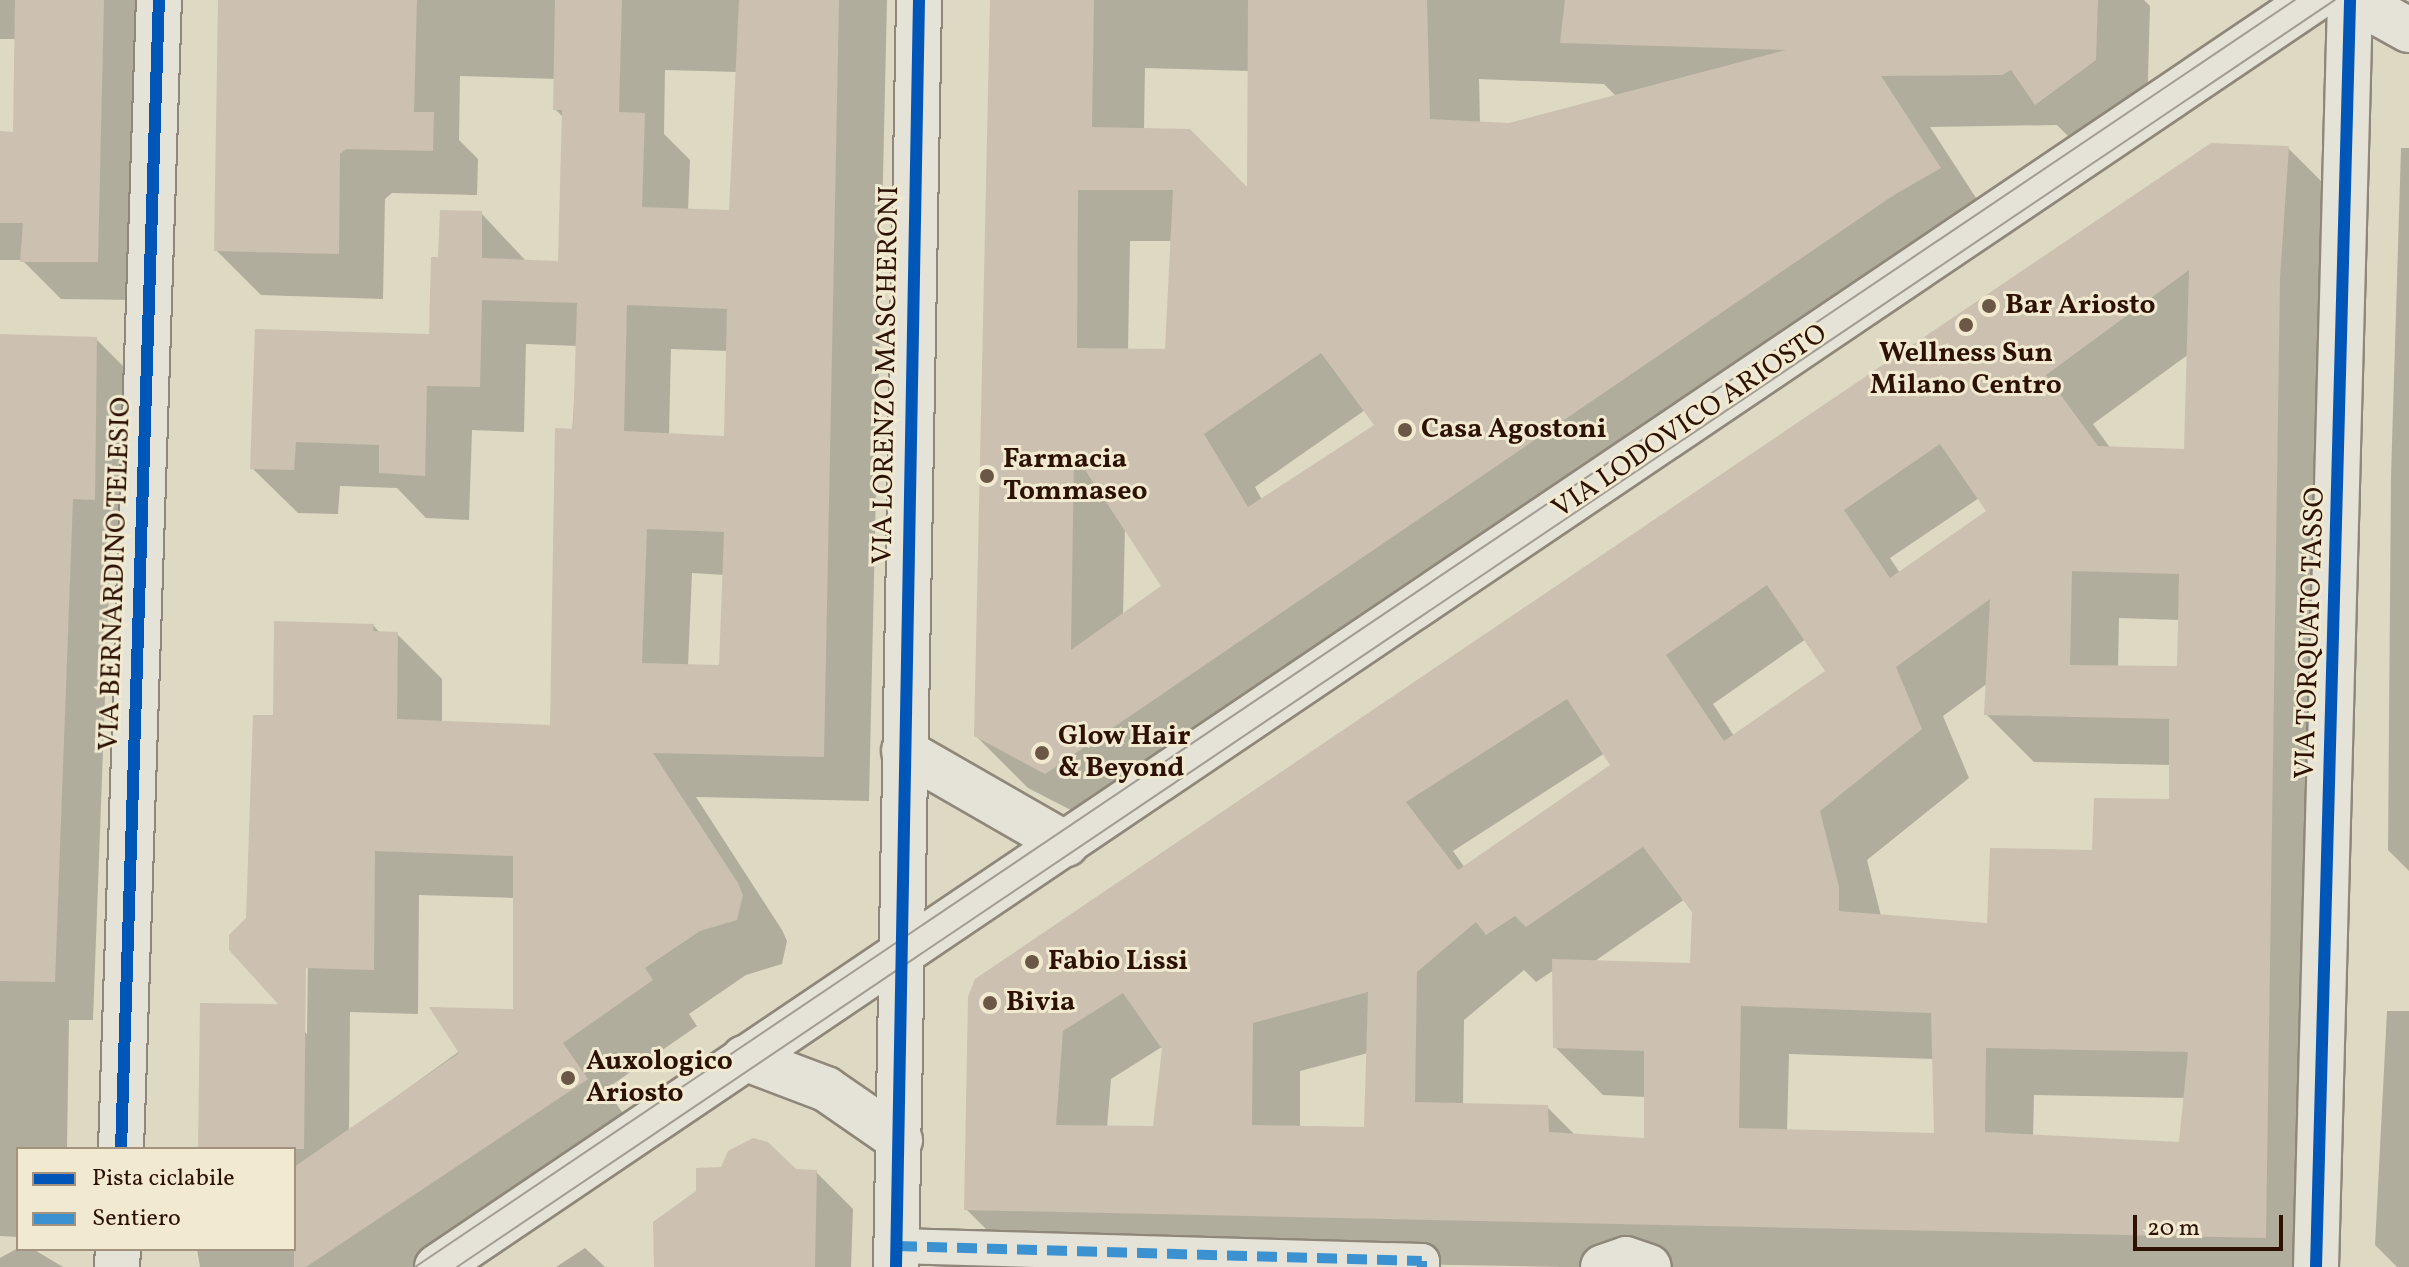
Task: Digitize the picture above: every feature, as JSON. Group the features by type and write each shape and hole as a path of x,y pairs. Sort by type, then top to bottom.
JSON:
{"street":[{"name":"VIA BERNARDINO TELESIO","path":"121,1147 159,0"},
{"name":"VIA LORENZO MASCHERONI","path":"900,1140 901,951 907,867 904,751 919,0"},
{"name":"VIA LODOVICO ARIOSTO","path":"744,1058 1066,844 2313,0"},
{"name":"VIA TORQUATO TASSO","path":"2316,1267 2350,0"},
{"path":"2368,0 2378,13 2409,30"},
{"path":"904,751 1066,844"},
{"path":"437,1267 744,1058 826,1089 900,1140 896,1256 1422,1261 1422,1267"},
{"path":"1603,1267 1626,1259 1649,1267"}],"building":[{"path":"15,0 104,0 98,262 20,262 23,223 0,223 0,131 13,132"},
{"path":"218,0 417,0 414,112 434,112 433,151 346,149 340,154 339,254 214,251"},
{"path":"555,0 622,0 619,112 645,113 642,207 729,210 739,0 839,0 824,757 653,753 738,883 743,895 737,920 700,931 645,968 653,980 563,1043 588,1079 306,1267 294,1267 296,1166 459,1053 429,1007 513,1009 513,856 375,851 374,970 306,968 304,1149 198,1147 200,1003 278,1004 229,950 229,935 246,918 253,715 273,715 274,621 374,624 373,631 398,632 397,719 550,725 555,428 573,429 577,303 482,300 480,387 427,386 425,476 379,473 379,445 296,442 294,470 250,469 255,329 429,334 431,257 438,257 440,210 482,211 482,258 558,261 562,110 553,110","holes":["627,305 727,309 724,436 624,431","647,529 724,532 719,665 642,663"]},
{"path":"990,0 1094,0 1092,127 1190,129 1247,187 1248,0 1427,0 1430,119 1509,123 1786,50 1560,43 1565,0 2098,0 2096,60 2035,105 2011,70 2002,75 1881,76 1941,168 1894,195 1045,774 974,736","holes":["1078,190 1173,190 1165,349 1077,348","1321,353 1374,425 1248,507 1204,434","1074,453 1161,586 1071,650"]},
{"path":"2211,143 2289,146 2280,278 2266,1238 964,1210 968,997 975,979","holes":["2189,270 2184,449 2098,446 2046,375","1940,444 1986,511 1890,578 1844,510","2072,571 2179,574 2177,666 2070,665","1767,585 1825,671 1724,741 1666,655","1990,599 1984,715 2169,719 2169,799 2094,798 2092,850 1990,848 1987,923 1839,911 1839,887 1820,811 1922,729 1896,667","1567,699 1610,765 1458,870 1406,802","1643,847 1692,912 1690,963 1552,959 1553,1048 1644,1051 1644,1138 1549,1132 1548,1105 1415,1102 1417,972 1476,922 1486,935 1515,916 1526,927","1368,992 1364,1127 1252,1125 1253,1023","1123,993 1162,1049 1153,1126 1056,1125 1063,1031","1741,1006 1931,1013 1934,1133 1739,1128","1986,1048 2188,1052 2179,1142 1985,1132"]},
{"path":"0,334 97,337 95,500 73,499 55,982 0,981"},
{"path":"753,1138 768,1142 796,1169 817,1170 815,1267 654,1267 653,1222 696,1191 696,1168 721,1167 728,1151"}],"tram line":[{"path":"415,1267 2295,0"},
{"path":"457,1267 2335,0"}],"marked path":[{"path":"897,1246 1422,1261 1422,1267"}],"cycle path":[{"path":"121,1147 159,0"},
{"path":"896,1267 919,0"},
{"path":"2316,1267 2350,0"}],"place":[{"name":"Bar Ariosto","path":"1989,306"},
{"name":"Wellness Sun Milano Centro","path":"1966,325"},
{"name":"Casa Agostoni","path":"1405,430"},
{"name":"Farmacia Tommaseo","path":"987,476"},
{"name":"Glow Hair & Beyond","path":"1042,753"},
{"name":"Fabio Lissi","path":"1032,962"},
{"name":"Bivia","path":"990,1003"},
{"name":"Auxologico Ariosto","path":"568,1078"}]}
